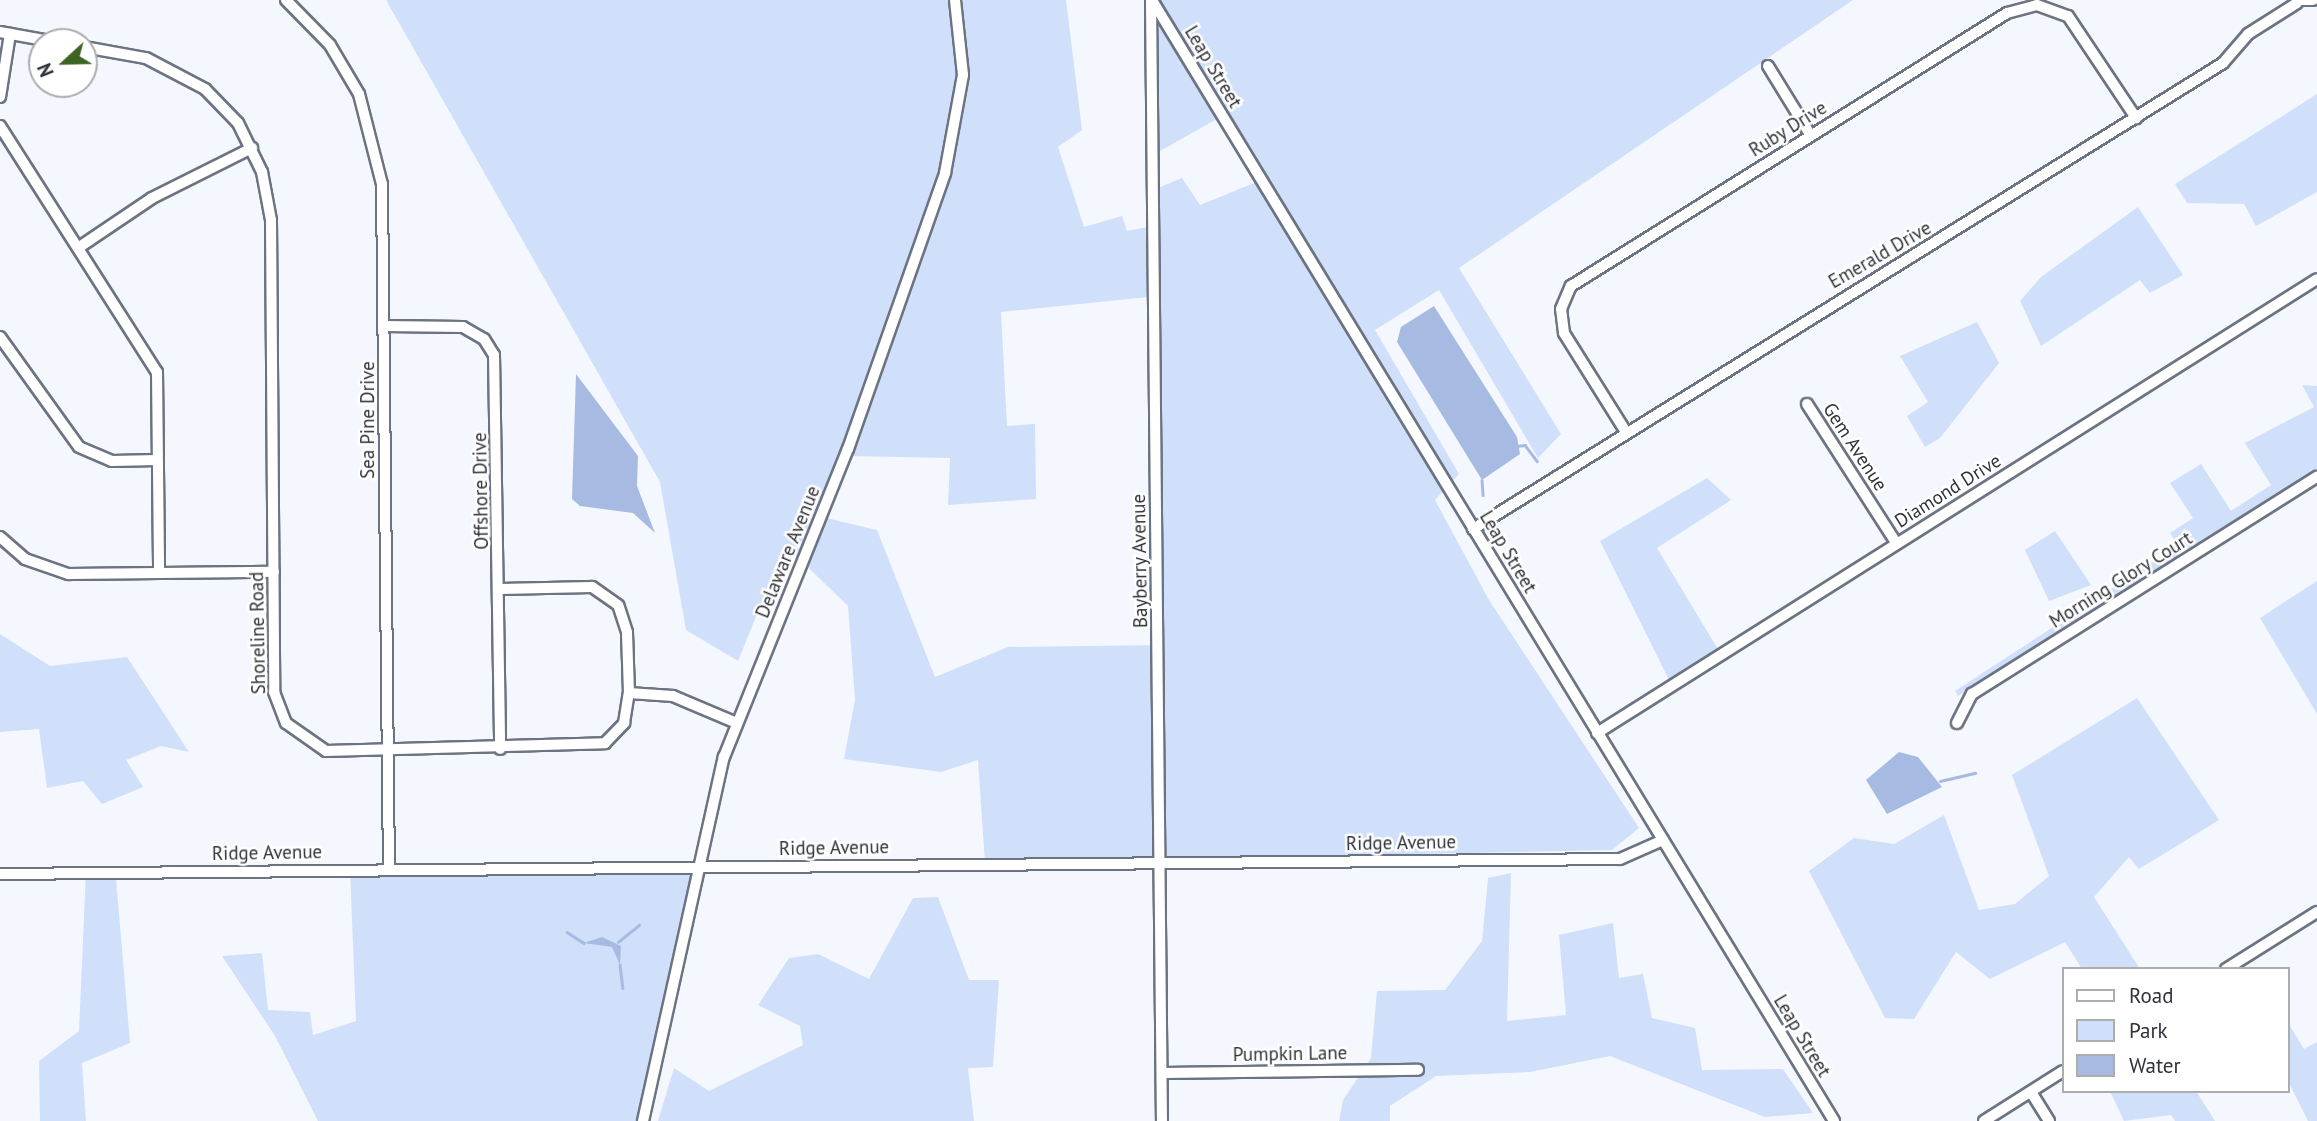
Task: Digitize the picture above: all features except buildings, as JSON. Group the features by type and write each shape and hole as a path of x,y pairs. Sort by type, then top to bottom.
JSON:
{"street":[{"name":"Sea Pine Drive","path":"286,0 330,45 370,123 382,184 389,870"},
{"name":"Delaware Avenue","path":"643,1121 697,868 737,723 844,460 937,200 963,75 955,0"},
{"name":"Leap Street","path":"1152,0 1834,1121"},
{"name":"Bayberry Avenue","path":"1152,0 1162,1121"},
{"name":"Emerald Drive","path":"1473,529 2228,60 2248,34 2299,2 2313,0"},
{"name":"Ruby Drive","path":"1626,432 1564,333 1560,318 1568,290 2007,13 2029,5 2053,8 2073,20 2136,118"},
{"path":"0,97 5,33 28,37"},
{"name":"Shoreline Road","path":"98,49 146,58 189,78 229,111 252,148 271,220 274,692 286,723 326,751 500,749 605,743 624,723 629,693 627,632 618,605 592,587 500,589"},
{"path":"1768,66 1811,136"},
{"path":"0,126 157,372 159,573"},
{"path":"78,248 152,198 252,148"},
{"name":"Diamond Drive","path":"1597,733 2317,279"},
{"name":"Offshore Drive","path":"385,326 463,327 484,339 494,355 500,589 500,749"},
{"path":"0,337 79,447 112,461 157,460"},
{"name":"Gem Avenue","path":"1807,404 1897,544"},
{"name":"Morning Glory Court","path":"1957,723 1972,694 2317,477"},
{"path":"0,537 53,571 274,572"},
{"path":"629,693 673,696 737,723"},
{"name":"Ridge Avenue","path":"0,874 1620,859 1663,840"},
{"path":"2230,967 2317,912"},
{"name":"Pumpkin Lane","path":"1162,1073 1418,1070"},
{"path":"1984,1121 2062,1072"},
{"path":"2031,1092 2049,1121"}],"green space":[{"path":"386,0 1066,0 1082,130 1058,147 1084,227 1122,216 1127,231 1158,225 1153,190 1182,178 1200,205 1264,179 1224,115 1153,155 1150,0 1853,0 1459,268 1561,434 1538,458 1439,290 1375,330 1459,474 1435,500 1489,600 1639,828 1612,850 985,863 978,760 941,772 844,759 855,700 848,606 785,545 738,661 686,630 660,482","holes":["1158,296 1162,645 1008,647 935,677 877,530 822,517 845,456 950,458 948,505 1036,499 1035,424 1007,426 1001,312"]},
{"path":"2317,94 2317,192 2256,226 2244,204 2187,203 2175,184"},
{"path":"2138,207 2183,275 2150,293 2140,280 2041,346 2020,301 2041,277"},
{"path":"1977,322 1999,363 1940,438 1925,447 1907,416 1928,402 1900,356"},
{"path":"2302,385 2317,386 2317,469 1958,696 1955,691 2165,554 2162,549 2175,541 2170,533 2193,518 2170,483 2201,464 2231,511 2271,485 2245,443 2314,407"},
{"path":"1707,478 1731,500 1657,548 1722,656 1672,686 1600,541"},
{"path":"2055,531 2091,585 2049,601 2025,550"},
{"path":"2317,581 2317,714 2260,618"},
{"path":"0,634 50,666 127,657 189,752 161,746 126,760 143,787 102,804 83,781 47,788 39,729 0,732"},
{"path":"2137,698 2219,820 2139,869 2129,857 2094,897 2139,967 2081,967 2065,942 1990,979 1956,952 1914,1019 1885,1018 1809,871 1854,838 1894,844 1944,815 1979,910 2015,904 2049,876 2012,775"},
{"path":"115,867 130,1043 82,1063 86,1121 40,1121 39,1061 79,1031 86,871"},
{"path":"697,868 641,1121 318,1121 275,1036 222,956 262,953 268,1010 310,1012 313,1035 356,1021 350,869"},
{"path":"1511,873 1507,1021 1566,1015 1559,935 1613,923 1619,978 1643,974 1652,1018 1695,1028 1702,1070 1783,1069 1813,1113 1765,1117 1610,1056 1530,1072 1436,1076 1390,1106 1390,1121 1339,1121 1343,1100 1371,1058 1377,991 1445,990 1482,941 1488,878"},
{"path":"938,897 969,980 999,980 993,1067 968,1068 974,1121 658,1121 674,1068 709,1091 803,1045 800,1026 758,1005 789,958 818,954 869,979 913,898"},
{"path":"2289,1024 2304,1049 2317,1042 2317,1121 2308,1121 2289,1083"},
{"path":"2111,1093 2197,1093 2215,1121 2175,1121 2171,1115 2124,1121"}],"water":[{"path":"1434,306 1517,437 1520,454 1482,480 1397,342 1401,327"},
{"path":"576,374 638,456 637,486 655,533 633,513 580,506 572,499"},
{"path":"1899,752 1918,757 1942,787 1887,814 1866,780"},
{"path":"602,937 621,946 620,965 612,947 584,943"}],"waterway":[{"path":"1516,446 1525,445 1537,461"},
{"path":"1482,480 1483,495"},
{"path":"1940,781 1975,773"},
{"path":"618,942 639,925"},
{"path":"567,932 584,943"},
{"path":"620,965 623,988"}]}
